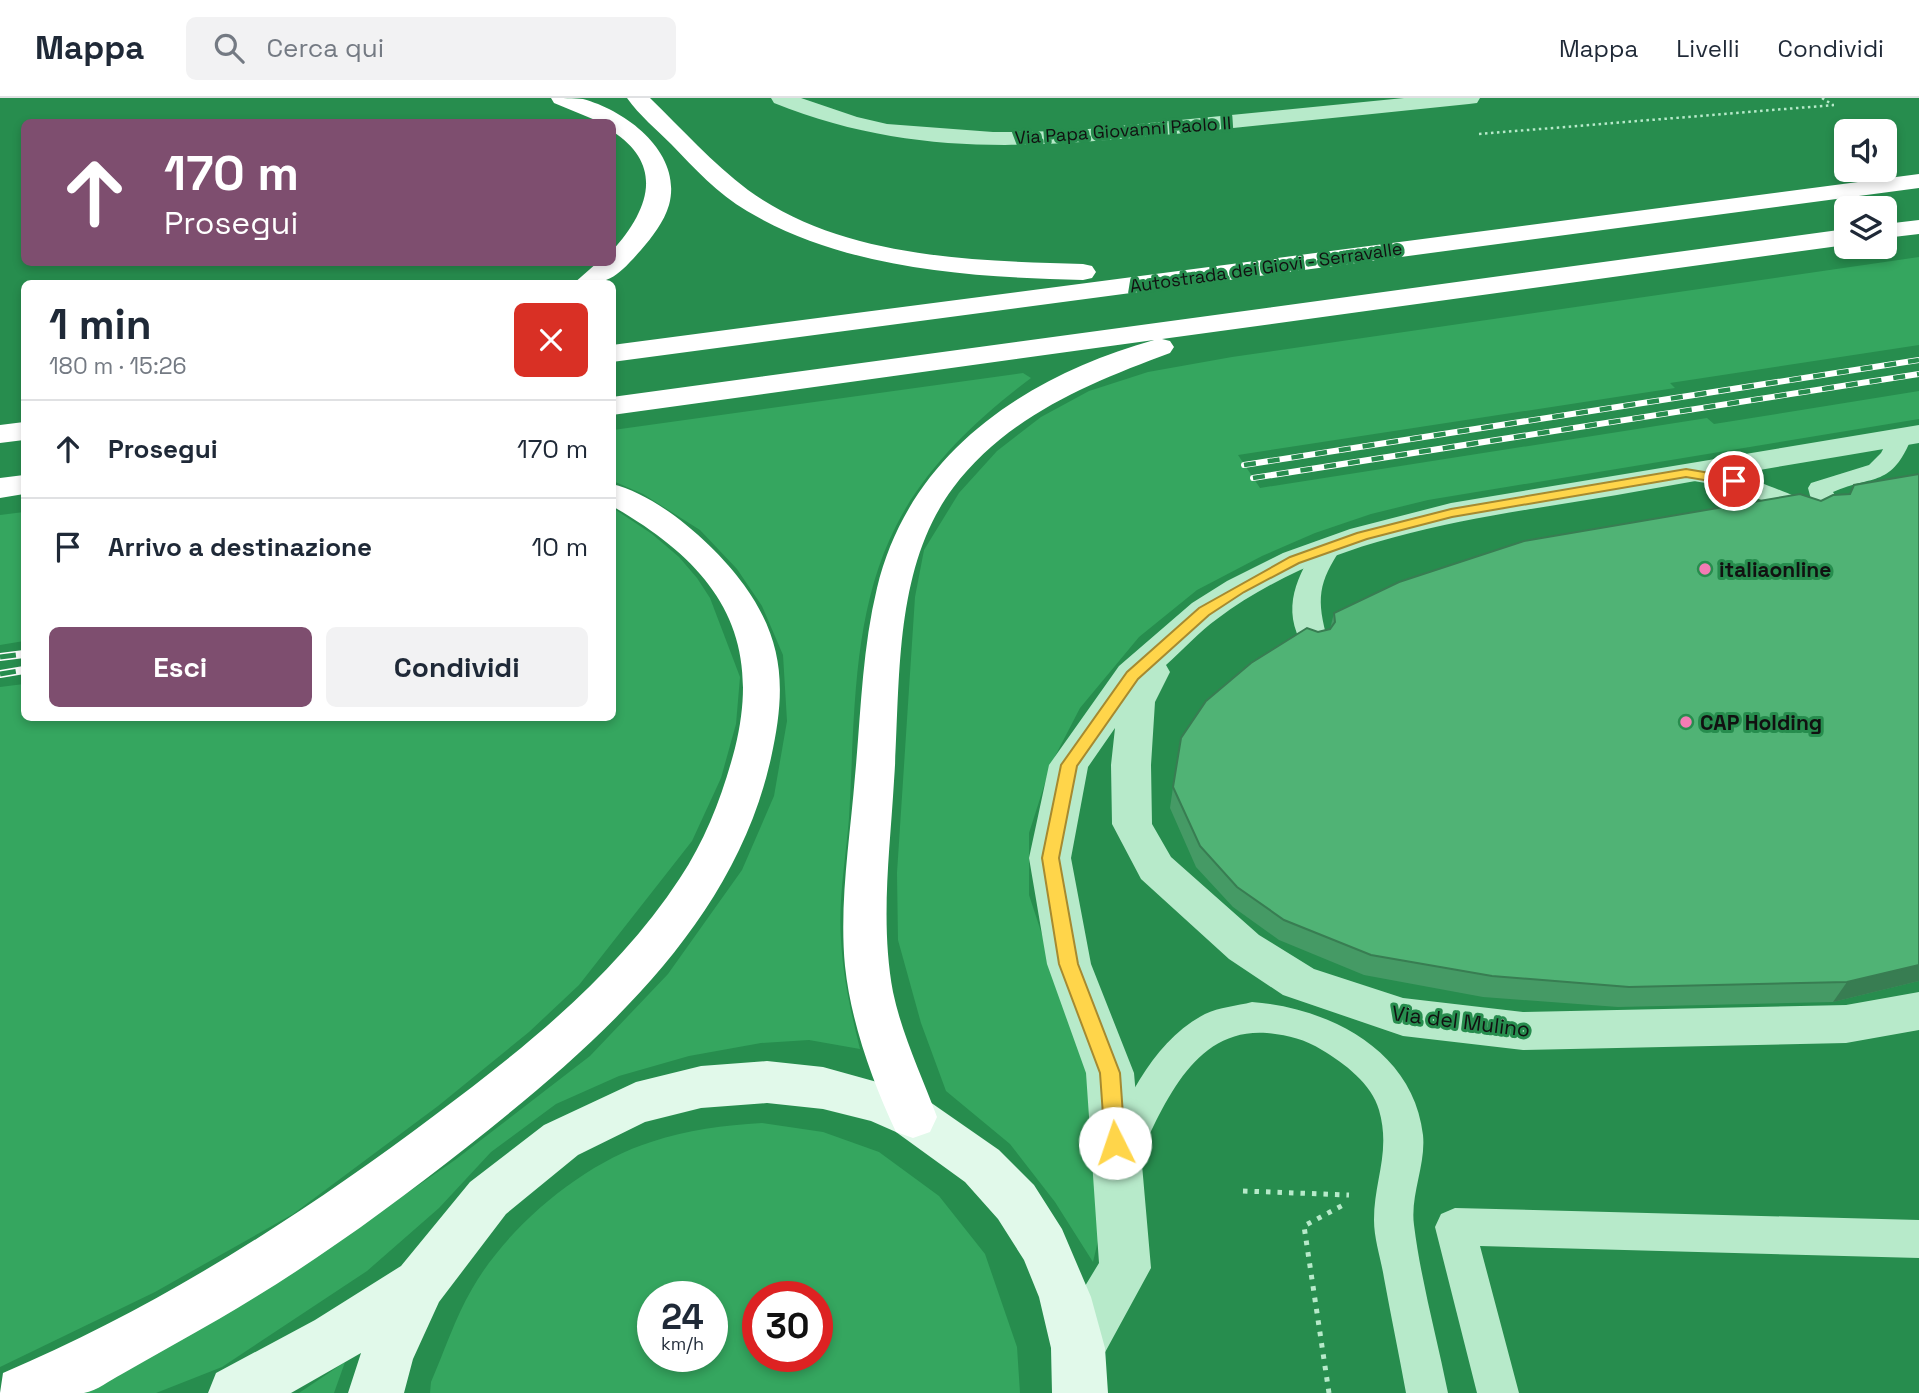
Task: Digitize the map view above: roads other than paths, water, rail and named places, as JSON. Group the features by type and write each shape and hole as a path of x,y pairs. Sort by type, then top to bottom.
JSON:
{"highway":[{"path":"562,98 612,119"},
{"path":"638,98 721,178 755,206 858,249 1030,271 1236,271"},
{"path":"616,121 633,132 652,154 659,173 659,199 648,227 616,260"},
{"name":"Autostrada dei Giovi - Serravalle","path":"616,353 1919,181"},
{"path":"1897,230 1919,227"},
{"path":"616,405 1834,239"},
{"path":"591,280 609,266"},
{"path":"913,1117 871,992 864,920 882,674 889,614 901,559 939,485 969,452 998,427 1036,400 1075,380 1229,321"},
{"path":"0,412 21,409"},
{"path":"0,435 21,432"},
{"path":"0,488 21,485"},
{"path":"23,1393 72,1373 210,1295 351,1208 486,1104 585,1022 667,930 721,846 748,779 762,707 761,656 747,618 719,575 681,535 649,512 616,495"}],"main road":[{"path":"376,1393 387,1354 421,1284 488,1198 561,1140 636,1104 701,1087 767,1082 823,1088 878,1102 913,1117 982,1166 1016,1202 1044,1246 1065,1297 1079,1370"},
{"path":"236,1393 334,1339 421,1284"}],"street":[{"name":"Via Papa Giovanni Paolo II","path":"782,98 843,122 881,132 980,139 1068,138 1469,98"},
{"path":"1317,98 1345,110"},
{"path":"1079,1370 1125,1268 1110,1073 1069,964 1050,858 1069,765 1132,675 1204,611 1294,560 1329,547 1451,513 1910,436"},
{"name":"Via del Mulino","path":"1167,642 1136,702 1131,765 1132,824 1156,868 1244,947 1299,982 1402,1017 1522,1031 1846,1024 1919,1011"}],"lane":[{"path":"1686,473 1734,481 1820,509 1820,488 1833,482 1876,474 1910,436"},
{"path":"1314,641 1304,605 1309,576 1329,547"},
{"path":"1117,1163 1169,1067 1191,1041 1214,1027 1253,1018 1297,1022 1338,1038 1357,1052 1372,1067 1395,1100 1404,1134 1394,1199 1394,1223 1427,1393"},
{"path":"1498,1393 1455,1227 1919,1239"}],"railway":[{"path":"1244,465 1919,360"},
{"path":"1253,478 1919,374"},
{"path":"0,657 21,654"},
{"path":"0,674 21,670"}],"place":[{"name":"italiaonline","path":"1705,569"},
{"name":"CAP Holding","path":"1686,722"}]}
